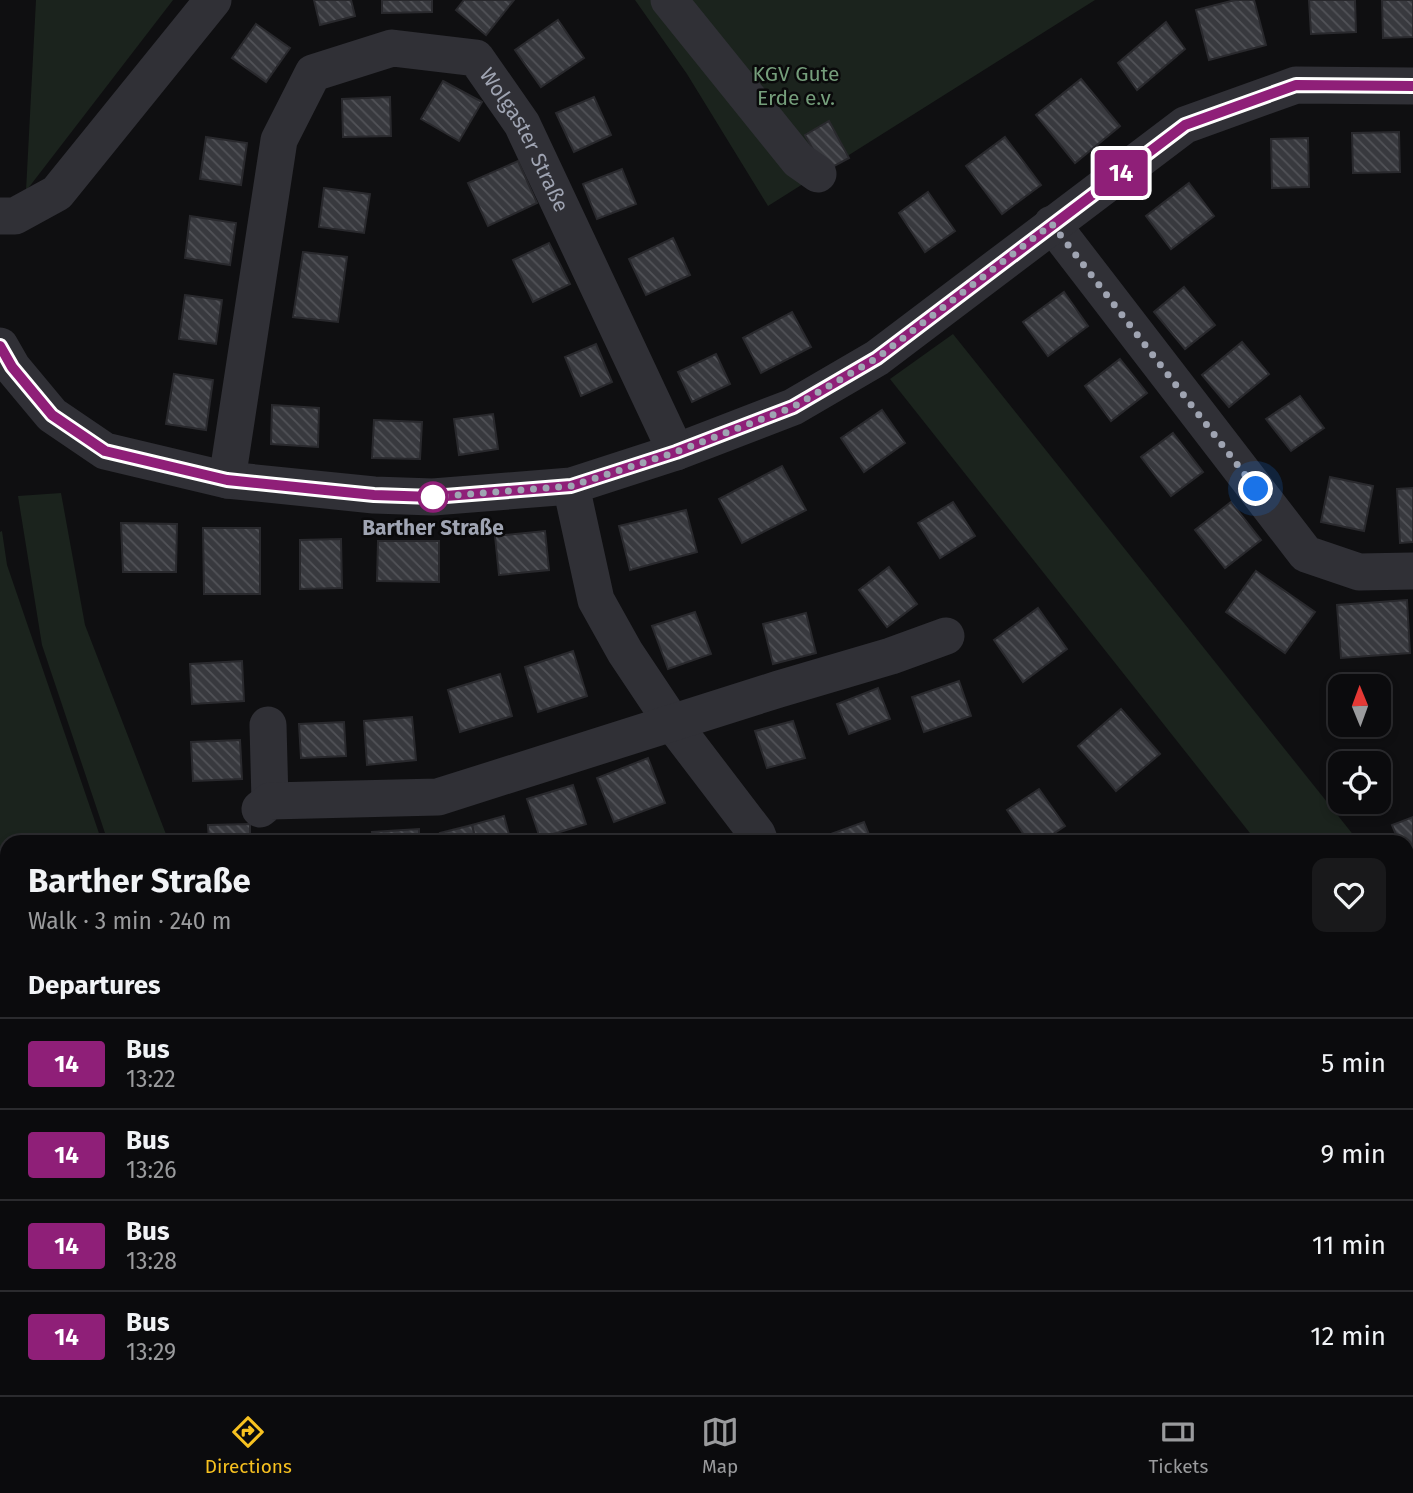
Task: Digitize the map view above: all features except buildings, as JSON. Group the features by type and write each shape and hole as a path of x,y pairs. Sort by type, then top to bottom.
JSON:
{"street":[{"path":"0,216 15,216 57,193 213,0"},
{"path":"669,0 798,160 818,174"},
{"name":"Wolgaster Straße","path":"227,480 279,140 313,73 392,48 476,58 522,124 676,452"},
{"path":"0,346 12,367 52,415 105,451 227,480 374,495 433,497 571,486 676,452 793,407 877,358 1185,125 1296,85 1413,86"},
{"path":"1052,224 1306,554 1359,572 1413,571"},
{"path":"571,486 596,600 625,652 673,724 757,835"},
{"path":"268,725 265,805 438,797 891,656 946,636"}],"green space":[{"path":"36,0 173,0 26,191"},
{"name":"KGV Gute Erde e.v.","path":"635,0 1095,0 768,206 687,74"},
{"path":"953,334 1328,803 1328,814 1337,814 1353,835 1251,835 890,379"},
{"path":"61,493 85,625 166,835 106,835 42,645 18,496"},
{"path":"2,531 7,565 100,835 0,835"}],"bus line":[{"name":"14","path":"0,346 12,367 52,415 105,451 227,480 374,495 433,497 571,486 676,452 793,407 877,358 1185,125 1296,85 1413,86"}],"place":[{"name":"Barther Straße","path":"433,497"}],"route":[{"path":"433,497 571,486 676,452 793,407 877,358 1052,224 1256,489"}]}
